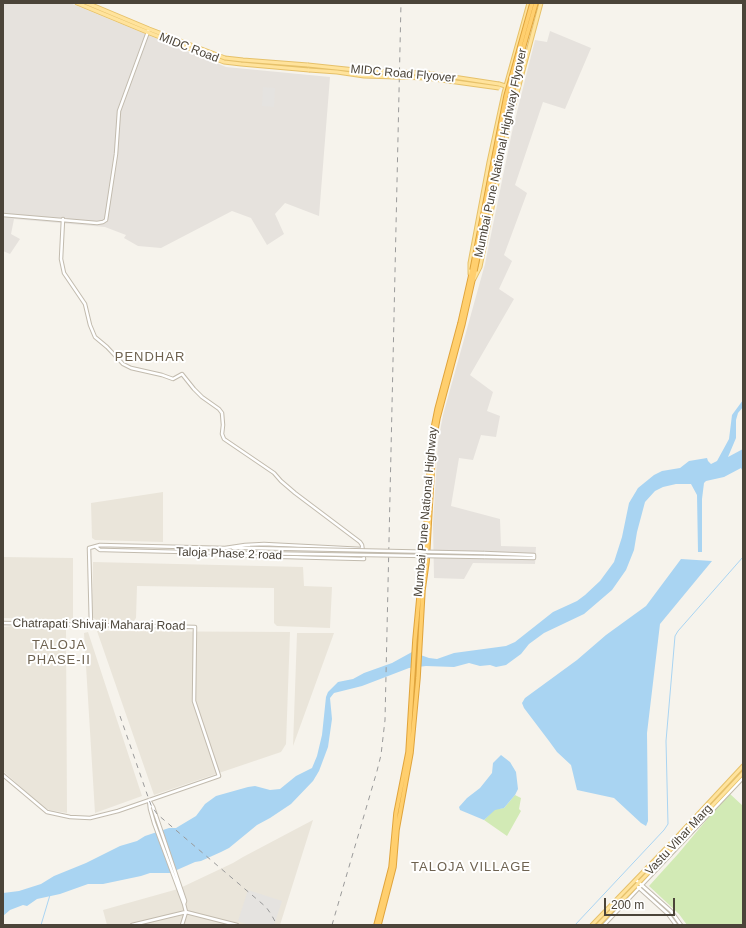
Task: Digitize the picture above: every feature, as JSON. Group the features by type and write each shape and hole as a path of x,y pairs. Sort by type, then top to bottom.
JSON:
{"highway":[{"name":"Mumbai Pune National Highway Flyover","path":"471,280 506,96 530,3"},
{"name":"Mumbai Pune National Highway Flyover","path":"473,270 519,63 536,3"},
{"name":"Mumbai Pune National Highway","path":"378,925 391,867 395,821 408,752 418,597 424,561 431,439 437,409 471,280"},
{"name":"Mumbai Pune National Highway","path":"378,925 394,867 397,830 411,753 418,678 423,590 427,562 434,440 438,418 463,324 471,280"}],"main road":[{"name":"MIDC Road","path":"77,3 148,31 225,58 307,67"},
{"name":"MIDC Road","path":"87,3 148,31"},
{"path":"471,280 470,263 489,162 506,86 530,3"},
{"path":"471,280 480,267 517,92 540,3"},
{"name":"MIDC Road Flyover","path":"307,67 427,73 499,86"},
{"path":"499,86 506,86 515,89 517,92"},
{"path":"499,86 505,90 517,92"},
{"path":"592,925 638,883 743,766"},
{"name":"Vastu Vihar Marg","path":"598,925 638,887 638,883 743,772"}],"street":[{"path":"3,215 97,223 106,220 116,154 119,111 148,31"},
{"path":"64,219 61,259 64,273 85,304 90,325 95,337 119,360 131,368 173,379 182,374 202,397 219,409 222,413 222,434 224,439 260,462 281,481 360,542 362,549"},
{"name":"Taloja Phase 2 road","path":"264,544 362,549 364,559 249,556 224,553 100,550 96,547 100,545 225,548 264,544"},
{"path":"91,625 89,548 96,547"},
{"path":"224,553 484,557 534,556 484,553 225,548"},
{"name":"Chatrapati Shivaji Maharaj Road","path":"3,623 195,627 194,701 219,776 149,800"},
{"path":"3,775 47,812 70,817 90,818 118,811 149,800"},
{"path":"681,925 671,911 638,883 743,778"},
{"path":"149,800 154,807 184,904 186,912 182,925"},
{"path":"149,800 154,823 179,888"},
{"path":"604,925 638,887 668,914 676,925"},
{"path":"132,925 186,912 237,925"}],"shaded area":[{"path":"3,3 70,3 226,67 330,77 319,216 285,203 275,214 284,234 267,245 251,218 232,211 161,248 138,246 124,238 126,235 105,227 14,219 11,234 20,239 10,254 3,251"},
{"path":"550,31 591,48 565,109 543,102 515,185 527,193 504,255 512,261 499,289 514,299 470,375 493,392 487,411 500,416 496,437 481,435 473,460 459,458 451,506 500,519 501,546 536,547 535,564 473,563 464,579 434,578 433,524 438,442 443,415 485,264 512,132 535,40 547,42"},
{"path":"263,87 275,88 274,107 262,106"},
{"path":"163,492 163,542 95,540 92,538 91,503"},
{"path":"3,557 73,558 73,620 3,618"},
{"path":"93,562 303,567 304,586 332,587 330,628 277,626 274,623 274,588 137,586 136,618 133,622 98,621 92,617"},
{"path":"3,627 66,628 67,813 49,810 43,807 3,771"},
{"path":"97,631 290,632 286,744 281,752 154,795"},
{"path":"88,632 142,796 95,813 84,633"},
{"path":"297,633 334,633 293,746"},
{"path":"313,820 280,925 107,925 103,910 178,889 233,863"},
{"path":"248,890 282,901 274,925 249,925 238,921"}],"green space":[{"path":"729,793 743,806 743,925 687,925 679,914 649,886"},
{"path":"515,795 521,798 519,809 521,811 507,836 484,820 495,809 504,808"}],"water":[{"path":"743,400 743,407 738,413 736,420 736,438 728,457 743,449 743,472 741,468 724,477 706,481 704,483 702,499 702,552 698,552 697,495 691,484 676,484 663,487 655,491 645,502 634,550 626,570 612,590 584,614 544,633 529,644 521,654 506,665 496,667 490,665 480,666 469,663 454,667 426,666 409,668 362,686 334,693 330,698 332,719 328,747 319,771 313,781 291,804 257,825 229,848 170,873 150,873 103,884 88,884 60,894 37,899 27,906 23,905 10,910 3,916 3,893 19,891 41,884 54,876 86,863 120,846 169,828 176,828 196,816 205,804 216,796 255,786 270,790 280,789 296,776 312,768 317,756 322,735 326,697 328,692 338,682 353,679 364,673 392,663 412,652 437,659 454,653 506,646 515,642 553,612 577,601 600,581 614,562 622,537 629,503 638,488 654,475 662,471 680,468 689,461 707,458 711,464 717,461 729,439 732,415"},
{"path":"681,559 712,561 660,624 647,733 648,821 646,826 614,798 577,790 571,765 557,752 524,708 522,703 525,698 577,660 606,635 646,606"},
{"path":"501,755 510,762 516,772 518,789 515,795 504,808 495,810 484,820 460,810 459,807 467,798 480,788 492,773 493,763"}],"waterway":[{"path":"575,925 668,824 666,741 675,636 743,557"},
{"path":"41,925 50,895"}],"railway":[{"path":"332,925 377,771 381,755 385,720 401,3"},
{"path":"120,716 151,805 157,814 266,907 277,925"}],"district":[{"name":"PENDHAR","path":"150,357"},
{"name":"TALOJA PHASE-II","path":"59,652"},
{"name":"TALOJA VILLAGE","path":"471,867"}]}
